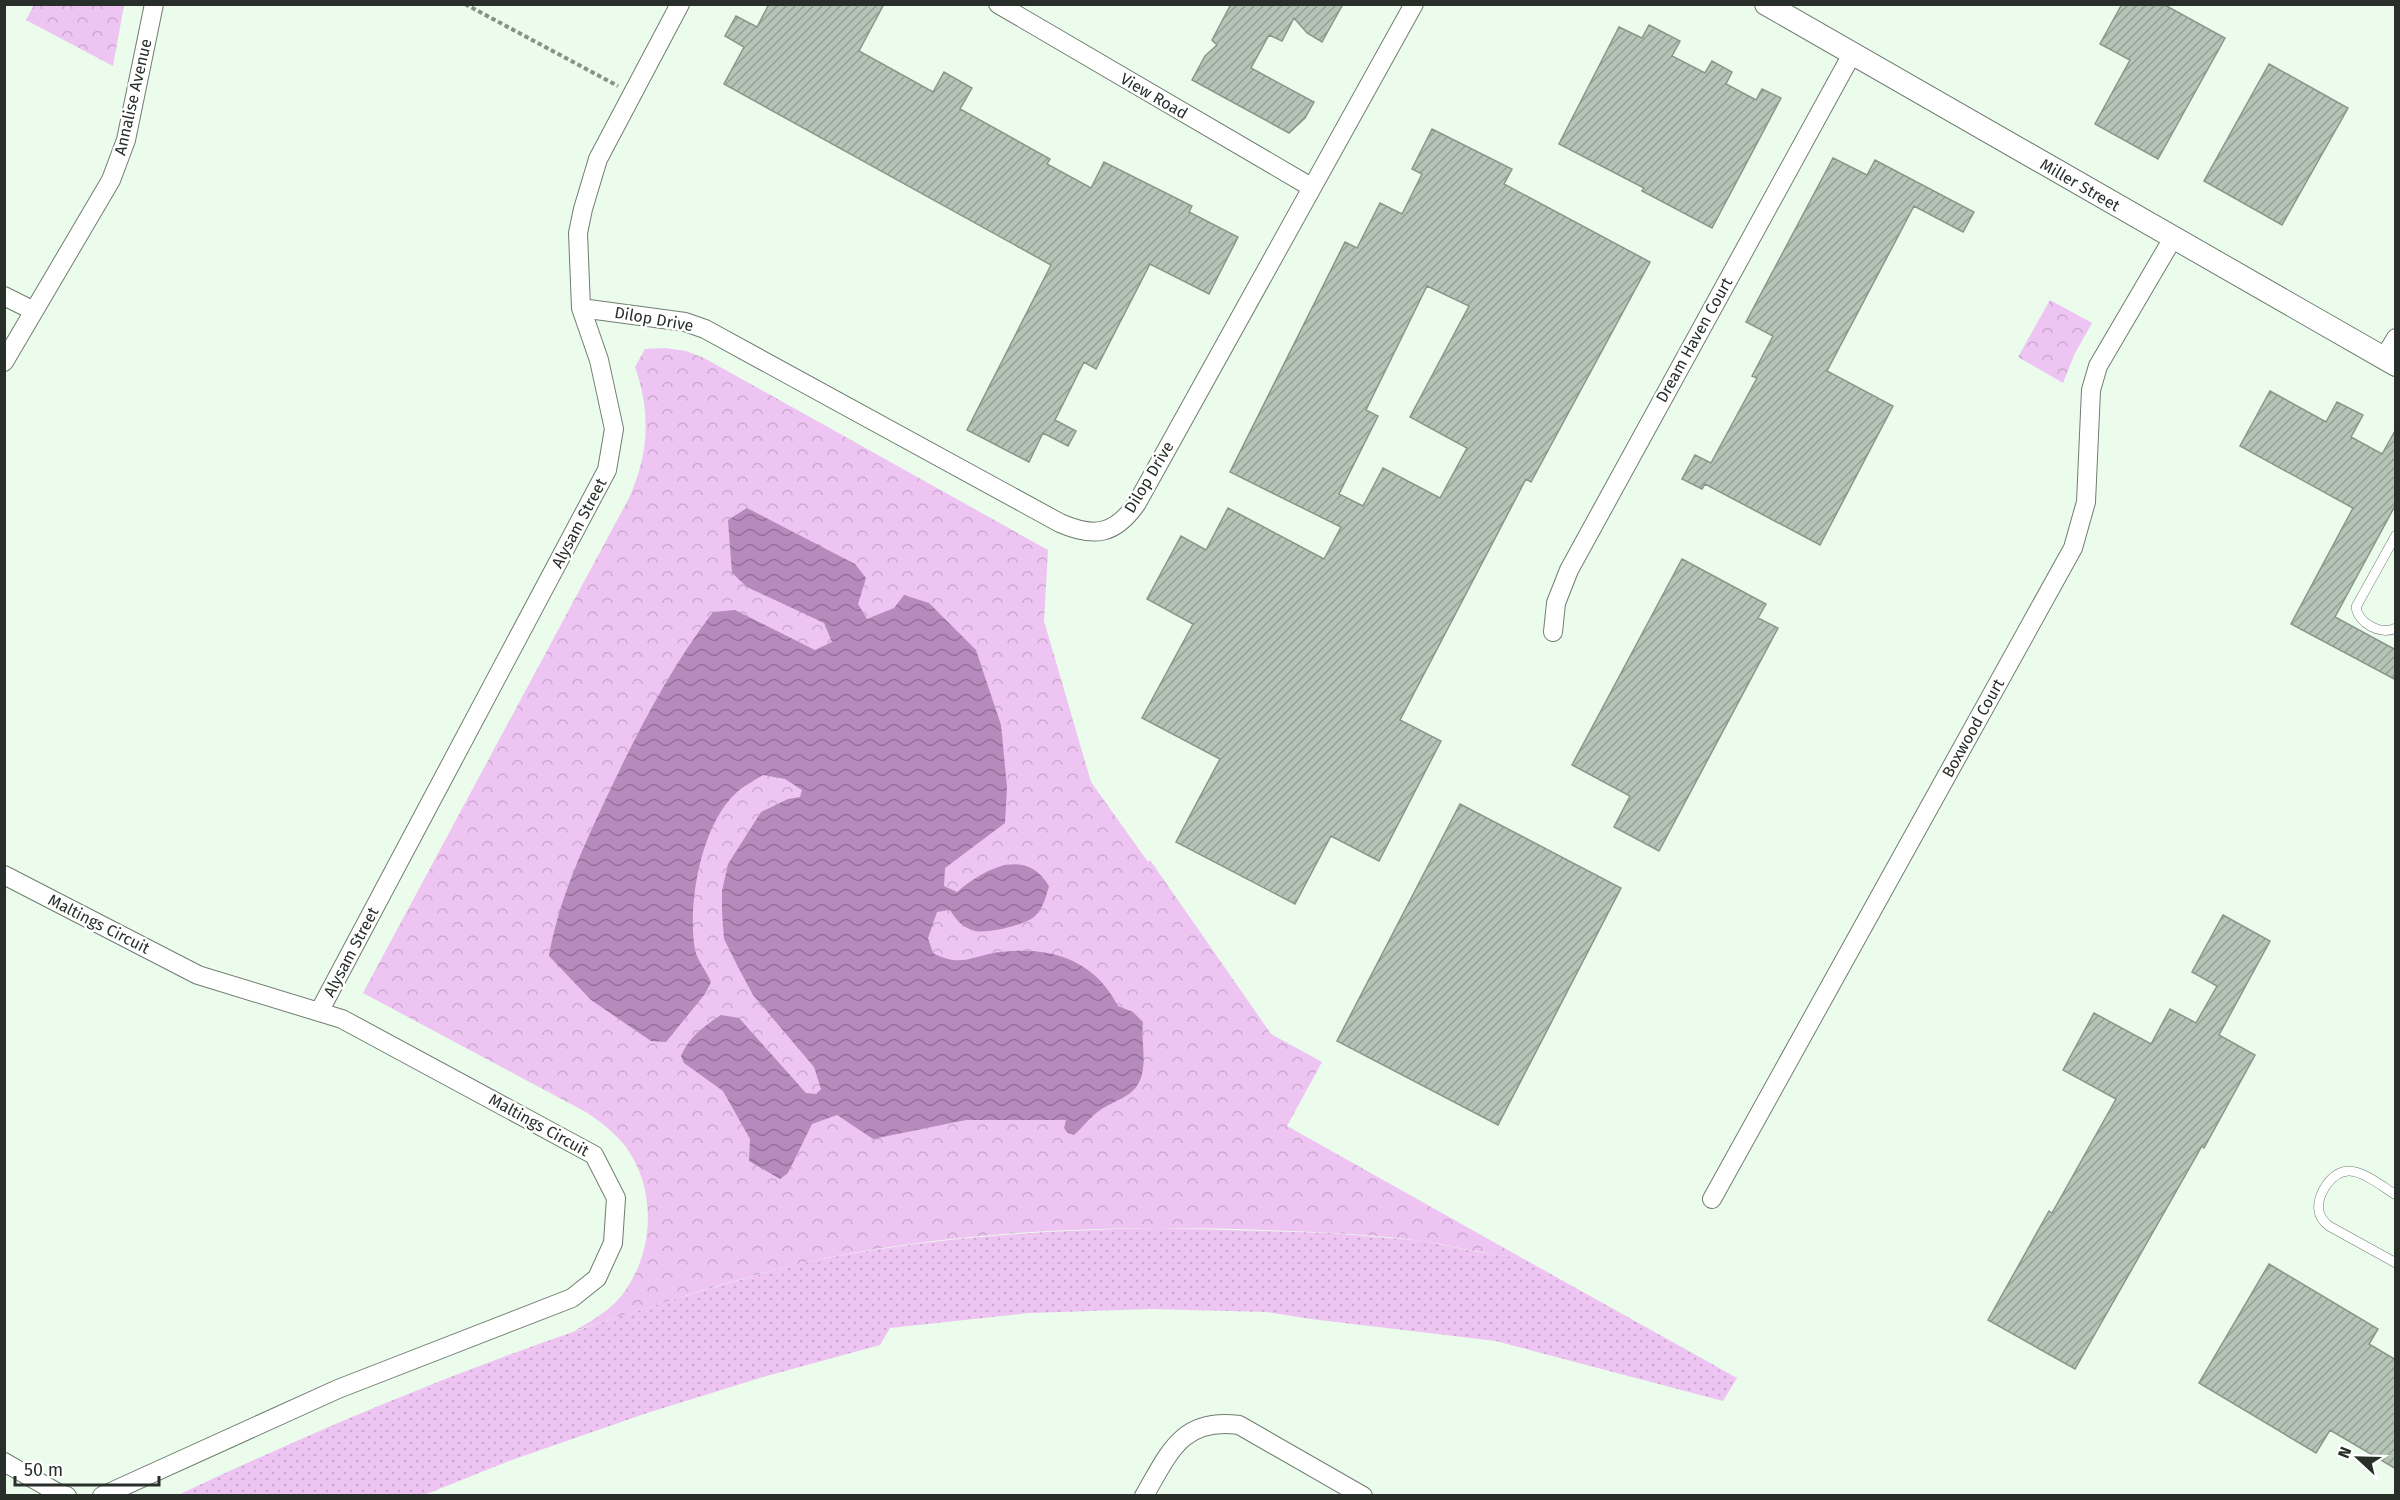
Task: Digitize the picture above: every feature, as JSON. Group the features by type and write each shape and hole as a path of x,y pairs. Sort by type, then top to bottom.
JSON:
{"street":[{"name":"Annalise Avenue","path":"4,362 111,180 126,140 154,4"},
{"name":"Alysam Street","path":"319,1012 607,470 614,429 599,360 582,308 578,233 598,159 680,4"},
{"name":"View Road","path":"998,4 1311,187"},
{"name":"Dilop Drive","path":"582,308 685,322 705,329 1060,523 1079,532 1105,531 1118,524 1137,502 1414,4"},
{"name":"Miller Street","path":"1766,4 2390,361"},
{"name":"Dream Haven Court","path":"1553,632 1556,603 1569,570 1852,54"},
{"name":"Boxwood Court","path":"1712,1199 2073,548 2086,502 2091,390 2098,366 2173,238"},
{"path":"4,296 34,311"},
{"path":"2390,361 2396,338"},
{"name":"Maltings Circuit","path":"4,875 198,975 342,1019 594,1155 616,1197 613,1243 597,1278 572,1298 338,1389 102,1496"},
{"path":"1144,1496 1178,1440 1200,1427 1218,1422 1239,1425 1363,1496"},
{"path":"4,1462 67,1496"}],"lane":[{"path":"2396,536 2356,606 2357,614 2361,619 2381,631 2396,628"},
{"path":"2396,1195 2358,1173 2342,1172 2332,1178 2319,1201 2322,1220 2329,1226 2396,1263"}],"path":[{"path":"465,4 632,94"}],"green space":[{"path":"34,5 124,5 113,66 26,20"},
{"path":"2050,300 2092,323 2074,355 2063,383 2018,357"},
{"path":"665,348 686,351 704,358 1048,550 1044,621 1091,782 1148,862 1150,860 1271,1034 1322,1062 1287,1126 1522,1258 1429,1242 1303,1232 1160,1228 1006,1234 904,1245 782,1268 574,1331 616,1302 629,1285 645,1247 648,1226 644,1185 637,1165 626,1147 617,1136 584,1111 363,993 629,498 641,465 646,433 644,400 635,367 645,349"},
{"path":"1158,1228 1330,1233 1424,1241 1522,1258 1737,1378 1723,1401 1496,1341 1267,1312 1151,1309 1029,1313 890,1328 880,1345 763,1377 644,1414 509,1461 424,1495 176,1496 349,1418 466,1371 646,1308 749,1277 828,1258 930,1242 1044,1232"}],"water":[{"path":"747,508 855,564 866,578 858,604 867,619 894,608 904,595 929,603 976,650 1001,725 1007,787 1005,823 945,868 944,886 957,892 992,869 1016,864 1028,867 1039,874 1049,886 1040,910 1024,923 981,932 967,928 950,910 937,912 928,938 933,953 952,960 966,960 1000,952 1018,951 1036,951 1069,959 1096,977 1118,1006 1133,1012 1143,1022 1144,1061 1139,1083 1129,1094 1094,1115 1074,1135 1068,1133 1064,1128 1066,1120 966,1120 873,1139 837,1115 812,1124 788,1173 780,1179 749,1161 750,1139 723,1091 684,1063 681,1056 688,1043 698,1032 721,1015 739,1018 806,1093 816,1094 821,1089 814,1067 753,995 724,939 722,891 728,864 761,812 788,799 800,797 802,790 785,779 763,775 745,786 724,807 714,825 699,866 693,911 695,950 711,982 705,994 666,1042 651,1041 591,1000 549,956 566,892 610,790 657,698 683,654 713,612 735,610 815,650 832,642 824,623 747,587 732,573 728,520"}],"building":[{"path":"769,4 884,4 859,51 933,92 944,72 972,88 960,109 1050,159 1047,164 1091,188 1104,162 1192,206 1189,212 1238,237 1209,294 1150,264 1096,369 1084,362 1055,420 1076,431 1068,446 1043,433 1029,462 967,430 1051,265 724,84 744,47 725,36 736,16 757,27"},
{"path":"1231,4 1343,4 1322,42 1307,33 1294,18 1282,41 1269,35 1251,68 1314,102 1305,118 1289,133 1192,80 1205,56 1217,45 1212,40"},
{"path":"2122,4 2163,4 2225,38 2158,159 2095,124 2130,60 2100,44"},
{"path":"1649,25 1680,41 1672,56 1705,73 1712,61 1732,72 1726,84 1756,100 1762,89 1781,98 1712,228 1642,191 1644,188 1559,144 1619,27 1642,38"},
{"path":"2269,64 2348,108 2282,225 2204,181"},
{"path":"1432,129 1512,169 1504,184 1650,262 1531,482 1526,479 1400,720 1441,741 1379,861 1331,836 1295,904 1176,842 1220,759 1142,718 1193,624 1147,599 1181,536 1206,550 1228,508 1324,559 1341,527 1230,472 1345,242 1357,248 1380,203 1402,214 1422,174 1412,169","holes":["1427,286 1469,306 1410,417 1467,448 1440,498 1383,468 1363,506 1339,494 1378,416 1366,410"]},
{"path":"1833,158 1867,175 1875,160 1974,212 1963,232 1914,206 1827,371 1893,406 1820,545 1705,484 1702,489 1682,479 1695,455 1711,463 1757,378 1752,376 1773,336 1746,322"},
{"path":"2270,391 2326,422 2337,402 2363,415 2351,437 2382,454 2396,429 2396,504 2335,617 2396,650 2396,680 2291,624 2353,508 2240,446"},
{"path":"1682,559 1766,604 1758,618 1778,628 1659,851 1614,827 1630,796 1572,765"},
{"path":"1460,804 1621,888 1498,1125 1337,1041"},
{"path":"2223,915 2270,941 2219,1035 2255,1055 2204,1148 2202,1146 2075,1369 1988,1320 2049,1211 2052,1213 2116,1099 2063,1070 2094,1013 2151,1044 2170,1009 2196,1023 2217,986 2192,972"},
{"path":"2269,1264 2378,1329 2369,1344 2396,1360 2396,1469 2330,1430 2316,1453 2199,1383"}]}
